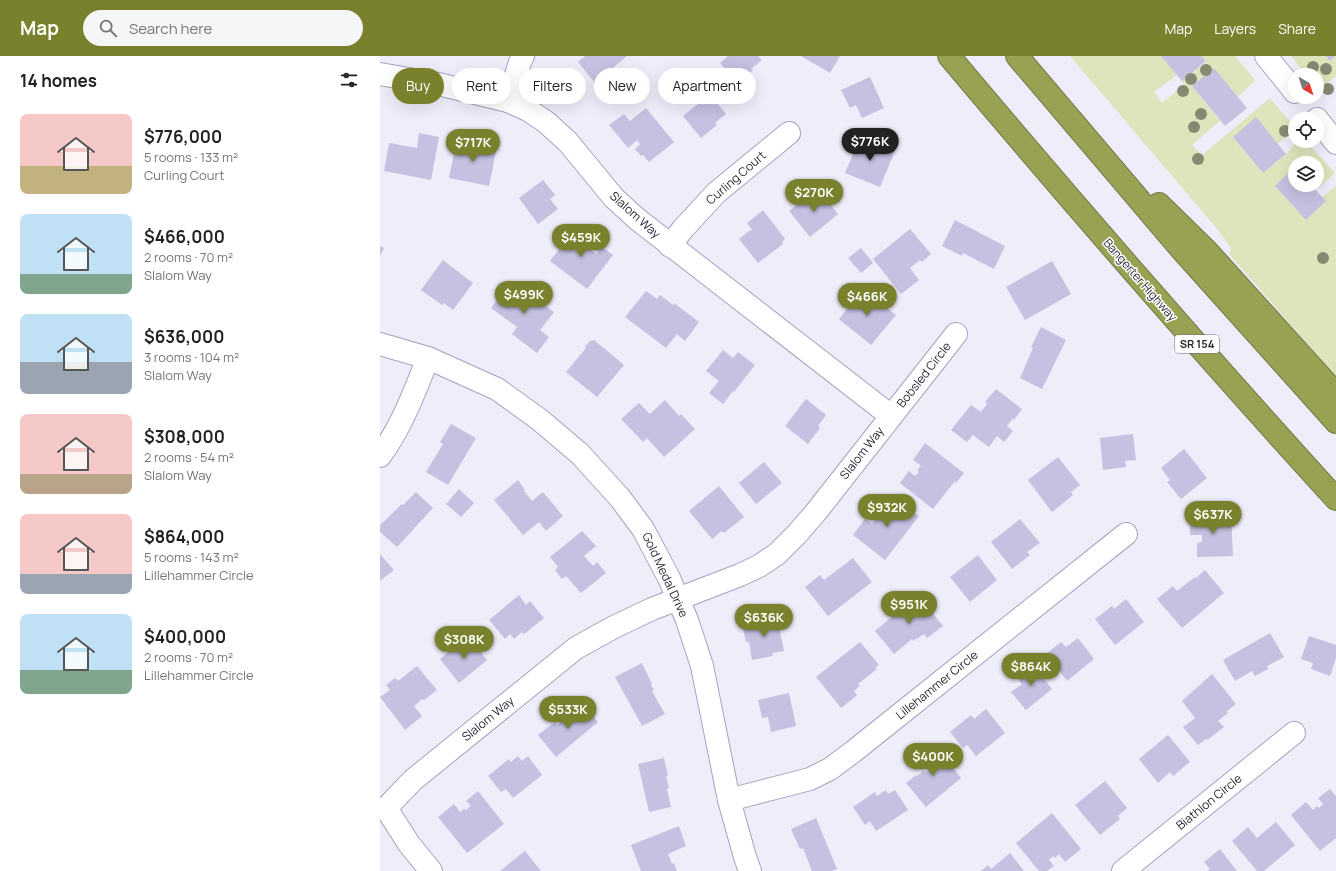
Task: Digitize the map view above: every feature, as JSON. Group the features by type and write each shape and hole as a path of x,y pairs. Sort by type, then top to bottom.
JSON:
{"highway":[{"name":"Bangerter Highway","path":"949,56 1060,188 1141,281 1336,499"},
{"path":"1017,56 1180,249 1336,422"},
{"path":"1070,119 1206,250 1336,394"}],"street":[{"path":"511,91 523,56"},
{"path":"1266,56 1288,83"},
{"name":"Slalom Way","path":"380,74 452,87"},
{"name":"Slalom Way","path":"431,871 409,844 386,808 413,780 576,648 614,627 678,599 740,575 759,566 777,554 802,529 891,416 637,219 614,198 568,142 546,122 528,110 511,102"},
{"path":"1305,104 1311,112"},
{"path":"1324,128 1336,143"},
{"name":"Curling Court","path":"670,246 716,193 789,133"},
{"name":"Bobsled Circle","path":"891,416 956,334"},
{"name":"Gold Medal Drive","path":"380,344 428,358 497,388 540,420 580,454 620,498 643,529 669,578 687,620 702,666 729,800 750,871"},
{"path":"380,456 388,445 414,394 428,358"},
{"name":"Lillehammer Circle","path":"729,800 810,778 830,769 854,752 1126,534"},
{"name":"Biathlon Circle","path":"1123,871 1294,733"}],"green space":[{"path":"1070,56 1161,56 1177,75 1154,92 1162,103 1184,85 1182,81 1206,62 1201,56 1235,56 1255,80 1238,97 1214,69 1192,86 1220,121 1192,145 1202,155 1270,98 1288,120 1288,136 1278,144 1256,118 1233,137 1263,173 1291,148 1312,148 1320,156 1288,156 1288,174 1275,186 1306,220 1326,201 1322,197 1336,186 1336,377 1229,254 1231,248 1218,230"},
{"path":"1291,56 1326,56 1330,61 1336,56 1336,76 1324,86 1324,68 1300,68"},
{"path":"1324,161 1335,173 1324,183"}],"building":[{"path":"585,56 627,56 613,68 594,68 594,82 586,72 586,68 583,68 578,62"},
{"path":"728,56 758,56 762,60 752,68 724,68 720,63"},
{"path":"801,56 840,56 830,73"},
{"path":"1161,56 1201,56 1206,61 1182,81"},
{"path":"1326,56 1335,56 1330,61"},
{"path":"1214,68 1247,108 1225,126 1192,86"},
{"path":"870,77 884,108 862,118 856,105 850,108 841,90"},
{"path":"698,104 718,104 726,114 715,123 717,125 701,138 683,116"},
{"path":"646,108 674,142 649,162 635,149 640,144 637,140 628,148 609,125 624,114 630,121"},
{"path":"1256,117 1286,154 1263,173 1233,137"},
{"path":"419,133 439,137 431,180 384,171 389,143 417,148"},
{"path":"860,138 895,151 880,187 845,173"},
{"path":"470,141 497,147 489,186 449,178 456,142 469,145"},
{"path":"1288,174 1288,192 1318,192 1326,201 1306,220 1275,186"},
{"path":"543,180 555,195 550,199 558,209 538,224 519,198"},
{"path":"820,191 838,214 810,237 789,211 805,198 807,200"},
{"path":"763,210 785,239 782,242 783,244 758,263 739,239 752,230 747,223"},
{"path":"955,220 1005,246 994,269 963,253 962,256 942,246"},
{"path":"579,224 595,236 588,245 593,248 591,250 596,254 602,247 613,255 587,289 550,261"},
{"path":"910,229 931,254 922,262 920,260 910,268 919,280 901,294 873,259"},
{"path":"380,246 384,248 380,256"},
{"path":"861,248 873,263 861,273 848,258"},
{"path":"443,260 473,283 453,310 444,303 442,305 421,290"},
{"path":"1052,261 1071,294 1025,320 1006,287"},
{"path":"512,281 554,312 540,330 549,337 537,353 512,334 517,327 491,308"},
{"path":"863,289 896,315 871,345 839,319"},
{"path":"646,291 657,299 660,295 673,305 674,303 699,322 685,341 677,334 666,348 625,317"},
{"path":"1041,327 1066,340 1042,389 1020,378 1033,348 1031,347"},
{"path":"594,340 624,365 597,397 566,372 586,348 585,346 590,341"},
{"path":"723,350 733,358 738,352 755,365 723,404 709,393 719,381 706,371"},
{"path":"996,389 1022,409 1014,420 1013,418 1007,426 1013,431 1004,442 997,436 989,447 973,435 967,442 951,430 971,405 981,412 987,404 985,402"},
{"path":"806,399 826,415 818,426 820,428 808,444 785,426"},
{"path":"665,400 679,416 681,414 695,429 664,457 647,438 643,442 621,419 639,403 650,414"},
{"path":"451,424 476,438 448,485 426,472 443,444 440,442"},
{"path":"1133,434 1136,460 1125,461 1126,467 1103,470 1100,438"},
{"path":"925,443 964,473 956,483 955,481 933,509 900,483 909,471 915,476 919,472 917,470 921,466 913,460"},
{"path":"1184,449 1207,478 1181,499 1167,482 1170,480 1161,468"},
{"path":"1058,457 1080,485 1071,492 1073,495 1052,512 1028,480"},
{"path":"764,462 782,483 756,504 739,483"},
{"path":"518,480 532,501 543,492 563,516 546,531 539,522 523,535 494,500"},
{"path":"719,486 744,517 724,533 722,531 712,539 689,511"},
{"path":"459,489 474,503 461,517 446,504"},
{"path":"416,492 433,508 397,547 380,532 380,525"},
{"path":"893,497 919,516 885,560 853,535 865,519 872,524"},
{"path":"1231,514 1233,556 1197,557 1197,543 1202,542 1202,535 1190,535 1190,515"},
{"path":"1020,519 1040,543 1027,552 1030,555 1012,569 991,542"},
{"path":"582,531 596,546 584,556 593,566 597,562 606,573 581,593 566,576 562,579 555,570 558,567 550,557"},
{"path":"380,554 394,570 380,581"},
{"path":"978,555 997,580 970,602 950,577"},
{"path":"853,558 872,582 828,616 805,587 820,575 824,580"},
{"path":"1205,570 1224,593 1182,628 1157,599 1173,586 1177,591"},
{"path":"519,595 526,605 530,601 544,618 524,634 522,632 514,639 510,634 505,639 489,620"},
{"path":"918,595 943,626 927,638 924,634 913,641 912,639 894,654 875,631"},
{"path":"1126,599 1144,622 1115,645 1095,619 1112,606 1114,609"},
{"path":"777,617 784,651 772,653 773,656 752,660 749,642 746,642 742,624"},
{"path":"1270,633 1284,657 1267,666 1268,669 1255,676 1252,671 1235,681 1223,660"},
{"path":"468,636 487,660 459,683 440,659"},
{"path":"1309,636 1336,645 1336,658 1330,676 1311,669 1313,663 1301,659"},
{"path":"1078,638 1094,659 1067,681 1046,654 1061,642 1066,647"},
{"path":"860,642 879,665 875,668 877,669 858,684 860,686 854,691 857,695 841,708 816,677"},
{"path":"642,663 652,684 651,685 654,690 652,691 665,714 642,726 615,677"},
{"path":"1032,664 1052,689 1026,710 1011,692 1022,684 1016,676"},
{"path":"417,666 437,690 414,706 422,716 405,730 380,697 390,690 386,685 395,678 398,681"},
{"path":"1212,674 1236,704 1218,721 1224,727 1198,745 1183,727 1195,718 1182,701"},
{"path":"789,693 796,726 771,732 768,717 762,718 758,700"},
{"path":"583,704 598,722 556,757 538,735 555,722 557,725"},
{"path":"986,709 1005,733 976,756 967,745 963,748 950,732 971,715 974,719"},
{"path":"1168,735 1190,762 1173,776 1170,772 1158,783 1139,759"},
{"path":"935,745 961,778 926,807 906,783 916,775 917,776 924,771 926,773 929,770 919,758"},
{"path":"518,756 522,761 528,756 542,775 513,798 506,789 501,792 488,776 509,759 511,762"},
{"path":"664,758 668,776 666,776 669,788 667,789 671,807 649,812 638,764"},
{"path":"1105,781 1127,808 1118,816 1120,819 1100,835 1075,805"},
{"path":"1330,789 1336,796 1336,838 1320,851 1291,815 1306,802 1313,810 1317,806 1319,808 1323,804 1318,798"},
{"path":"886,790 888,794 895,790 908,810 876,831 870,821 865,825 853,807 875,792 877,796"},
{"path":"478,791 504,824 467,853 438,817 454,804 460,812 464,809 466,810 471,806 466,801"},
{"path":"1052,813 1081,849 1065,862 1059,854 1055,858 1053,856 1049,860 1054,866 1047,871 1039,871 1016,843"},
{"path":"816,818 837,869 832,871 812,871 803,848 800,849 791,829"},
{"path":"1276,822 1295,845 1264,871 1257,871 1232,841 1248,827 1257,838"},
{"path":"679,826 686,846 668,854 677,871 641,871 631,845"},
{"path":"1220,849 1237,871 1207,871 1210,869 1204,862"},
{"path":"525,851 541,871 500,871"},
{"path":"1010,853 1024,871 981,871 988,865 991,869"}]}
